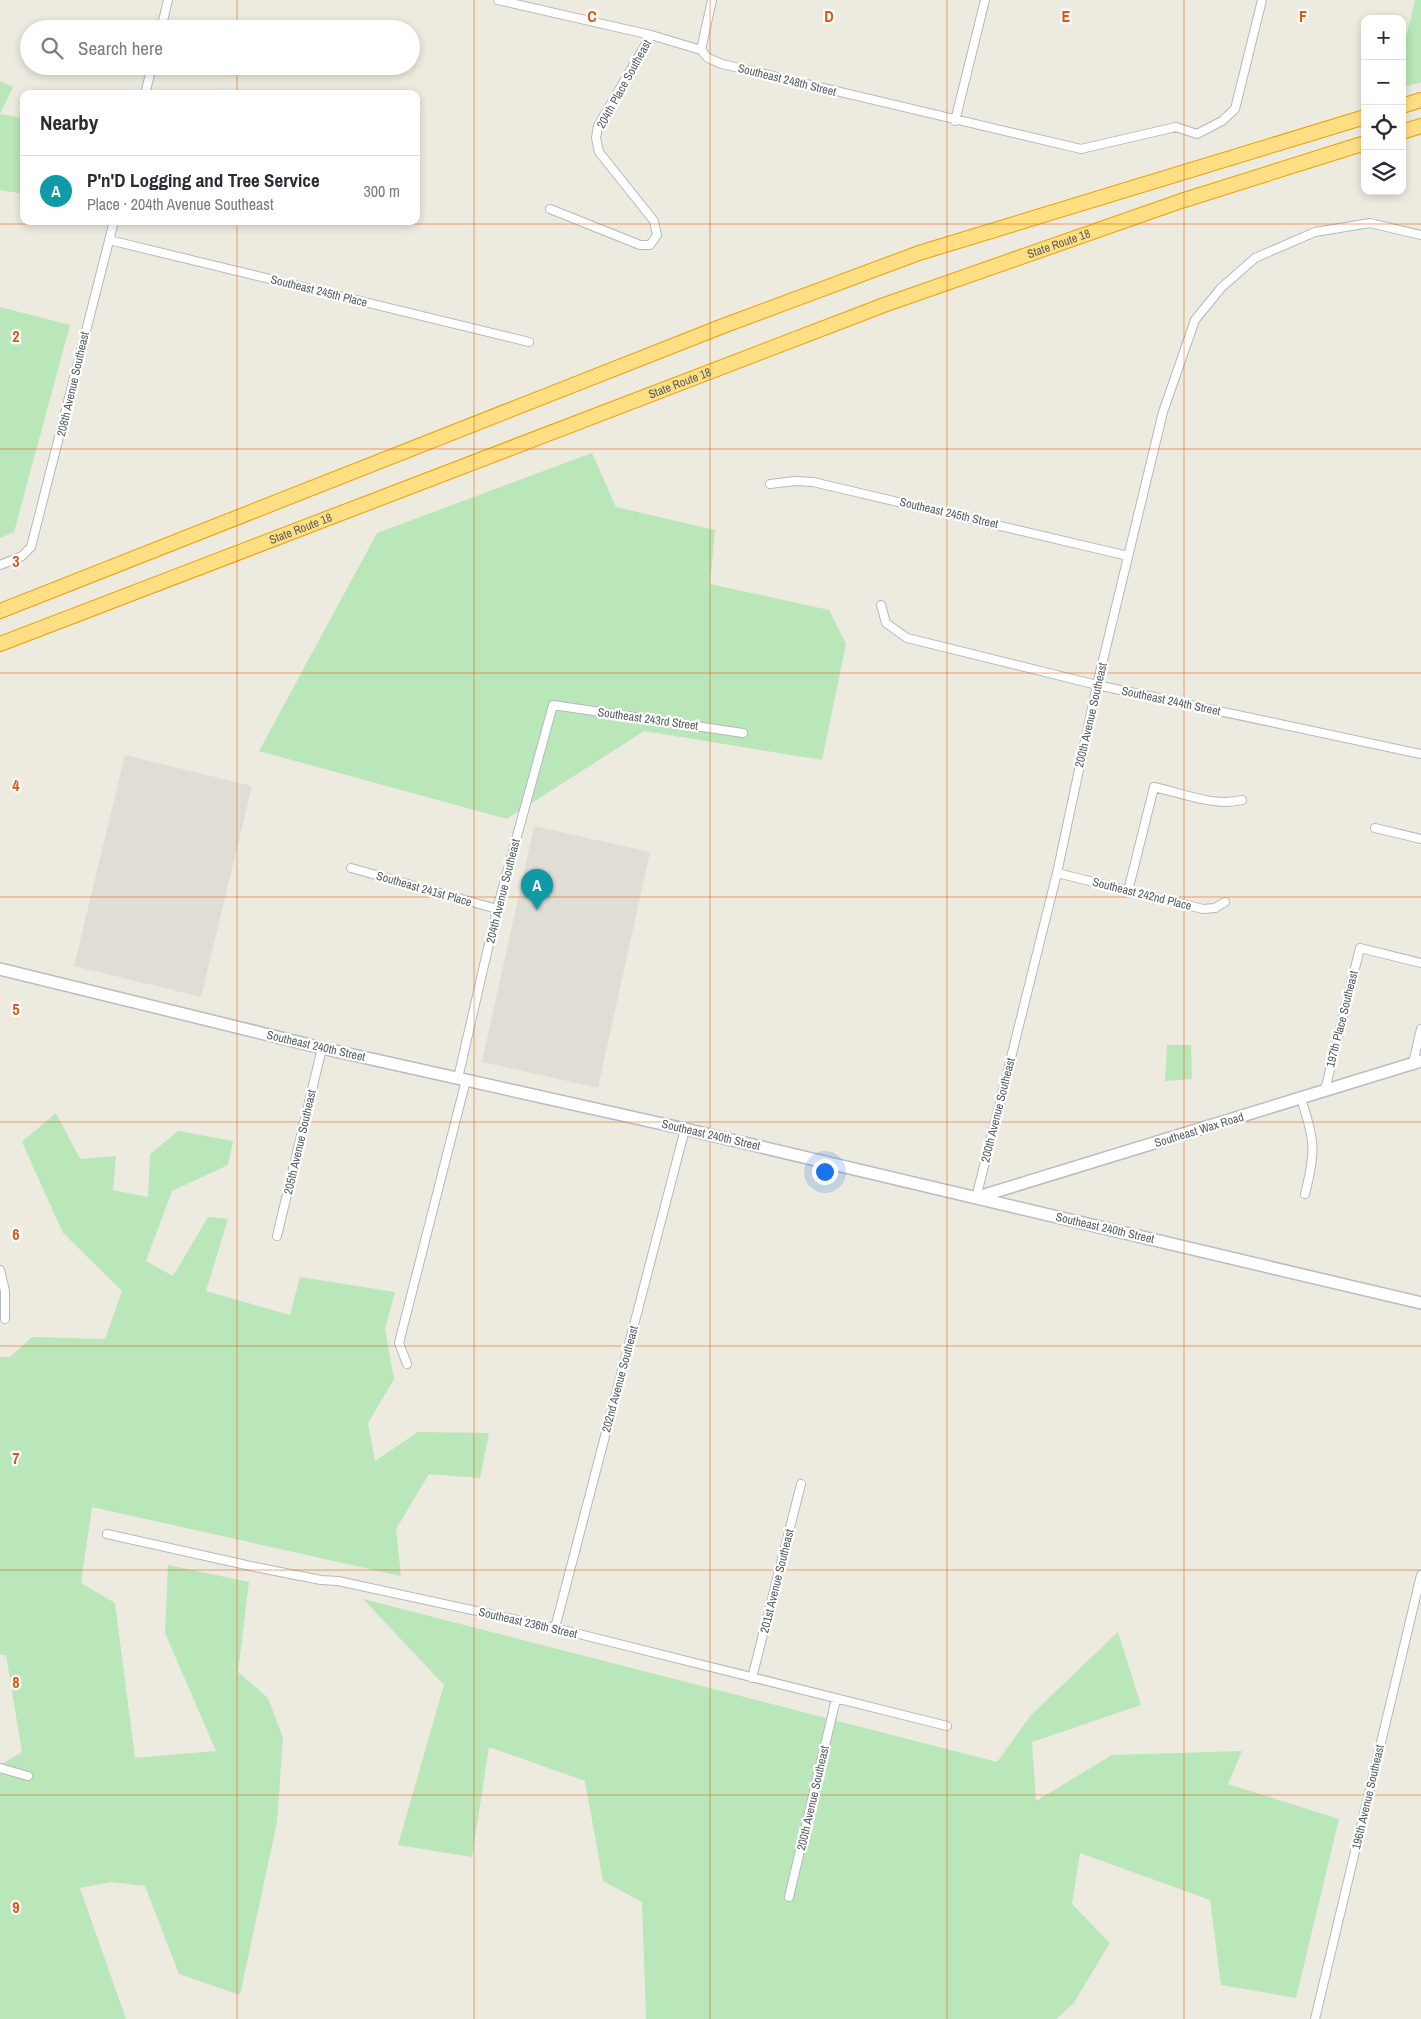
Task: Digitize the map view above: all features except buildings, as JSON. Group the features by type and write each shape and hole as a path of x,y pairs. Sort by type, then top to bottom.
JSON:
{"highway":[{"path":"1405,105 1421,100"},
{"path":"0,610 714,330 919,253 1361,118"},
{"path":"1406,131 1421,126"},
{"name":"State Route 18","path":"0,644 884,305 1181,201 1361,144"}],"main road":[{"name":"Southeast 240th Street","path":"0,969 322,1048 685,1129 1421,1303"},
{"name":"Southeast Wax Road","path":"976,1198 1417,1062"}],"street":[{"path":"163,20 168,0"},
{"name":"Southeast 248th Street","path":"498,0 651,35 701,50 708,58 722,64 1081,149 1176,127 1197,134 1222,121 1235,109 1262,0"},
{"path":"701,50 712,0"},
{"path":"955,120 985,0"},
{"name":"204th Place Southeast","path":"550,209 640,245 650,246 657,234 654,221 599,152 596,138 598,126 651,35"},
{"path":"146,90 150,75"},
{"name":"200th Avenue Southeast","path":"976,1198 1057,873 1097,685 1163,412 1195,320 1221,288 1255,258 1315,232 1370,223 1421,235"},
{"name":"208th Avenue Southeast","path":"0,565 22,556 31,547 113,225"},
{"name":"Southeast 245th Place","path":"109,240 529,342"},
{"name":"Southeast 245th Street","path":"770,484 795,481 813,482 1128,556"},
{"name":"Southeast 244th Street","path":"881,605 886,623 907,638 1097,685 1421,754"},
{"name":"Southeast 243rd Street","path":"553,705 743,733"},
{"name":"204th Avenue Southeast","path":"407,1364 398,1343 462,1079 497,910 553,705"},
{"path":"1128,891 1154,786 1216,802 1229,803 1242,800"},
{"path":"1375,828 1421,839"},
{"name":"Southeast 241st Place","path":"351,868 497,910"},
{"name":"Southeast 242nd Place","path":"1057,873 1203,909 1215,908 1225,902"},
{"name":"197th Place Southeast","path":"1325,1090 1360,948 1421,964"},
{"path":"1417,1062 1421,1030"},
{"name":"205th Avenue Southeast","path":"277,1236 322,1048"},
{"path":"1302,1099 1312,1134 1313,1148 1312,1166 1305,1194"},
{"name":"202nd Avenue Southeast","path":"555,1628 685,1129"},
{"path":"0,1270 5,1291 5,1319"},
{"name":"201st Avenue Southeast","path":"752,1678 801,1484"},
{"name":"Southeast 236th Street","path":"106,1534 255,1567 320,1580 347,1583 555,1628 947,1726"},
{"name":"196th Avenue Southeast","path":"1315,2019 1421,1575"},
{"name":"200th Avenue Southeast","path":"789,1897 836,1699"},
{"path":"0,1768 28,1776"}],"shaded area":[{"path":"125,755 252,786 201,997 74,966"},
{"path":"534,826 650,852 598,1088 482,1062"}],"green space":[{"path":"1415,0 1421,0 1421,82 1406,87 1406,60 1406,37"},
{"path":"0,81 13,87 0,114"},
{"path":"0,114 20,117 20,193 0,190"},
{"path":"0,307 70,325 14,532 0,538"},
{"path":"592,453 616,507 715,530 710,584 829,610 846,644 822,760 644,731 507,819 259,751 377,533"},
{"path":"1167,1045 1191,1045 1192,1079 1165,1081"},
{"path":"56,1113 80,1159 116,1156 113,1190 148,1197 150,1154 178,1131 233,1141 228,1165 172,1191 146,1261 173,1276 208,1217 228,1219 206,1291 290,1315 300,1277 395,1292 385,1329 394,1379 368,1423 375,1461 418,1432 489,1433 480,1478 429,1474 396,1529 401,1576 92,1507 81,1583 115,1603 135,1758 216,1751 165,1633 168,1565 249,1582 238,1672 268,1698 283,1738 277,1822 240,1995 179,1974 145,1886 111,1882 80,1888 126,2019 0,2019 0,1765 22,1752 6,1655 0,1655 0,1357 10,1357 32,1337 105,1339 122,1291 63,1233 22,1142"},
{"path":"363,1599 997,1762 1031,1715 1118,1632 1141,1705 1032,1742 1036,1801 1112,1755 1242,1751 1228,1784 1339,1819 1296,1998 1221,1985 1210,1900 1080,1853 1072,1904 1110,1943 1073,2004 1056,2019 646,2019 642,1902 603,1881 585,1781 489,1747 472,1857 398,1845 444,1685"}],"place":[{"name":"P'n'D Logging and Tree Service","path":"537,910"}]}
